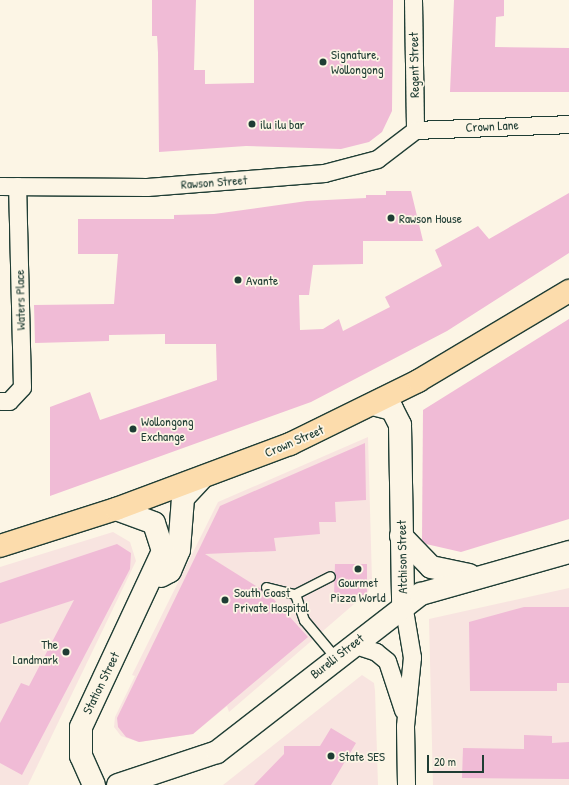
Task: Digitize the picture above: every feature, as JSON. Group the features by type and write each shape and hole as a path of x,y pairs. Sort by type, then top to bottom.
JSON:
{"main road":[{"name":"Crown Street","path":"0,546 116,509 201,479 290,444 373,404 569,291"},
{"name":"Atchison Street","path":"373,404 392,409 400,425 403,604"},
{"path":"148,585 170,571 182,536 183,498 201,479"},
{"name":"Station Street","path":"94,785 81,756 81,727 162,555 159,530 148,519 116,509"},
{"path":"401,536 431,567 454,575 484,575"},
{"name":"Burelli Street","path":"118,785 210,757 403,604 430,590 569,552"}],"street":[{"name":"Regent Street","path":"413,0 415,130"},
{"name":"Crown Lane","path":"415,130 569,124"},
{"name":"Rawson Street","path":"0,186 147,187 324,173 376,159 415,130"},
{"name":"Waters Place","path":"0,401 9,401 22,387 17,186"},
{"name":"Atchison Street","path":"403,604 412,657 405,726 406,785"},
{"name":"Atchison Street","path":"352,644 376,652 390,665 405,726"}],"lane":[{"path":"266,587 295,594 330,576"},
{"path":"295,594 304,620 335,657"}],"shaded area":[{"path":"368,437 372,581 368,592 229,712 227,706 193,734 139,742 121,736 114,727 115,717 135,676 132,675 218,502"},
{"name":"The Landmark","path":"113,532 130,542 136,561 28,785 0,785 0,567"},
{"path":"569,588 569,785 433,785 429,619"},
{"path":"362,675 374,683 378,785 223,785"}],"building":[{"name":"Signature, Wollongong","path":"152,0 196,0 194,70 205,70 205,84 254,83 254,0 393,0 392,111 382,132 369,142 341,149 246,146 159,152 158,53 157,36 152,36"},
{"path":"454,0 504,0 504,16 496,17 495,47 569,48 569,92 450,92"},
{"path":"386,191 411,191 423,241 363,241 363,264 313,265 309,295 299,295 300,330 323,329 339,319 343,331 390,307 385,297 442,266 435,250 478,226 489,239 569,193 569,253 447,331 311,402 50,496 50,407 90,392 100,420 217,380 216,344 165,344 165,334 109,335 109,341 35,343 34,305 114,304 118,254 78,254 78,219 174,219 174,215 214,214 307,201 366,198 366,195 386,195"},
{"path":"569,319 569,519 461,552 426,544 422,540 423,410"},
{"path":"365,443 366,500 335,502 336,522 319,522 320,534 274,538 276,551 205,554 269,594 308,637 193,734 139,742 126,737 118,727 117,718 220,506"},
{"name":"The Landmark","path":"117,544 131,553 130,569 22,775 0,763 0,723 21,683 29,686 74,600 0,624 0,583"},
{"path":"335,564 367,564 367,595 334,595"},
{"path":"524,607 569,607 569,683 557,683 557,691 470,691 469,622"},
{"name":"State SES","path":"331,728 356,743 331,785 254,785 284,754 284,746 320,746"},
{"path":"524,735 552,736 552,743 569,742 569,779 462,778 463,748 524,749"}],"place":[{"name":"Signature, Wollongong","path":"323,62"},
{"name":"ilu ilu bar","path":"252,124"},
{"name":"Rawson House","path":"391,218"},
{"name":"Avante","path":"238,280"},
{"name":"Wollongong Exchange","path":"133,429"},
{"name":"Gourmet Pizza World","path":"358,569"},
{"name":"South Coast Private Hospital","path":"225,600"},
{"name":"The Landmark","path":"66,652"},
{"name":"State SES","path":"331,756"}]}
